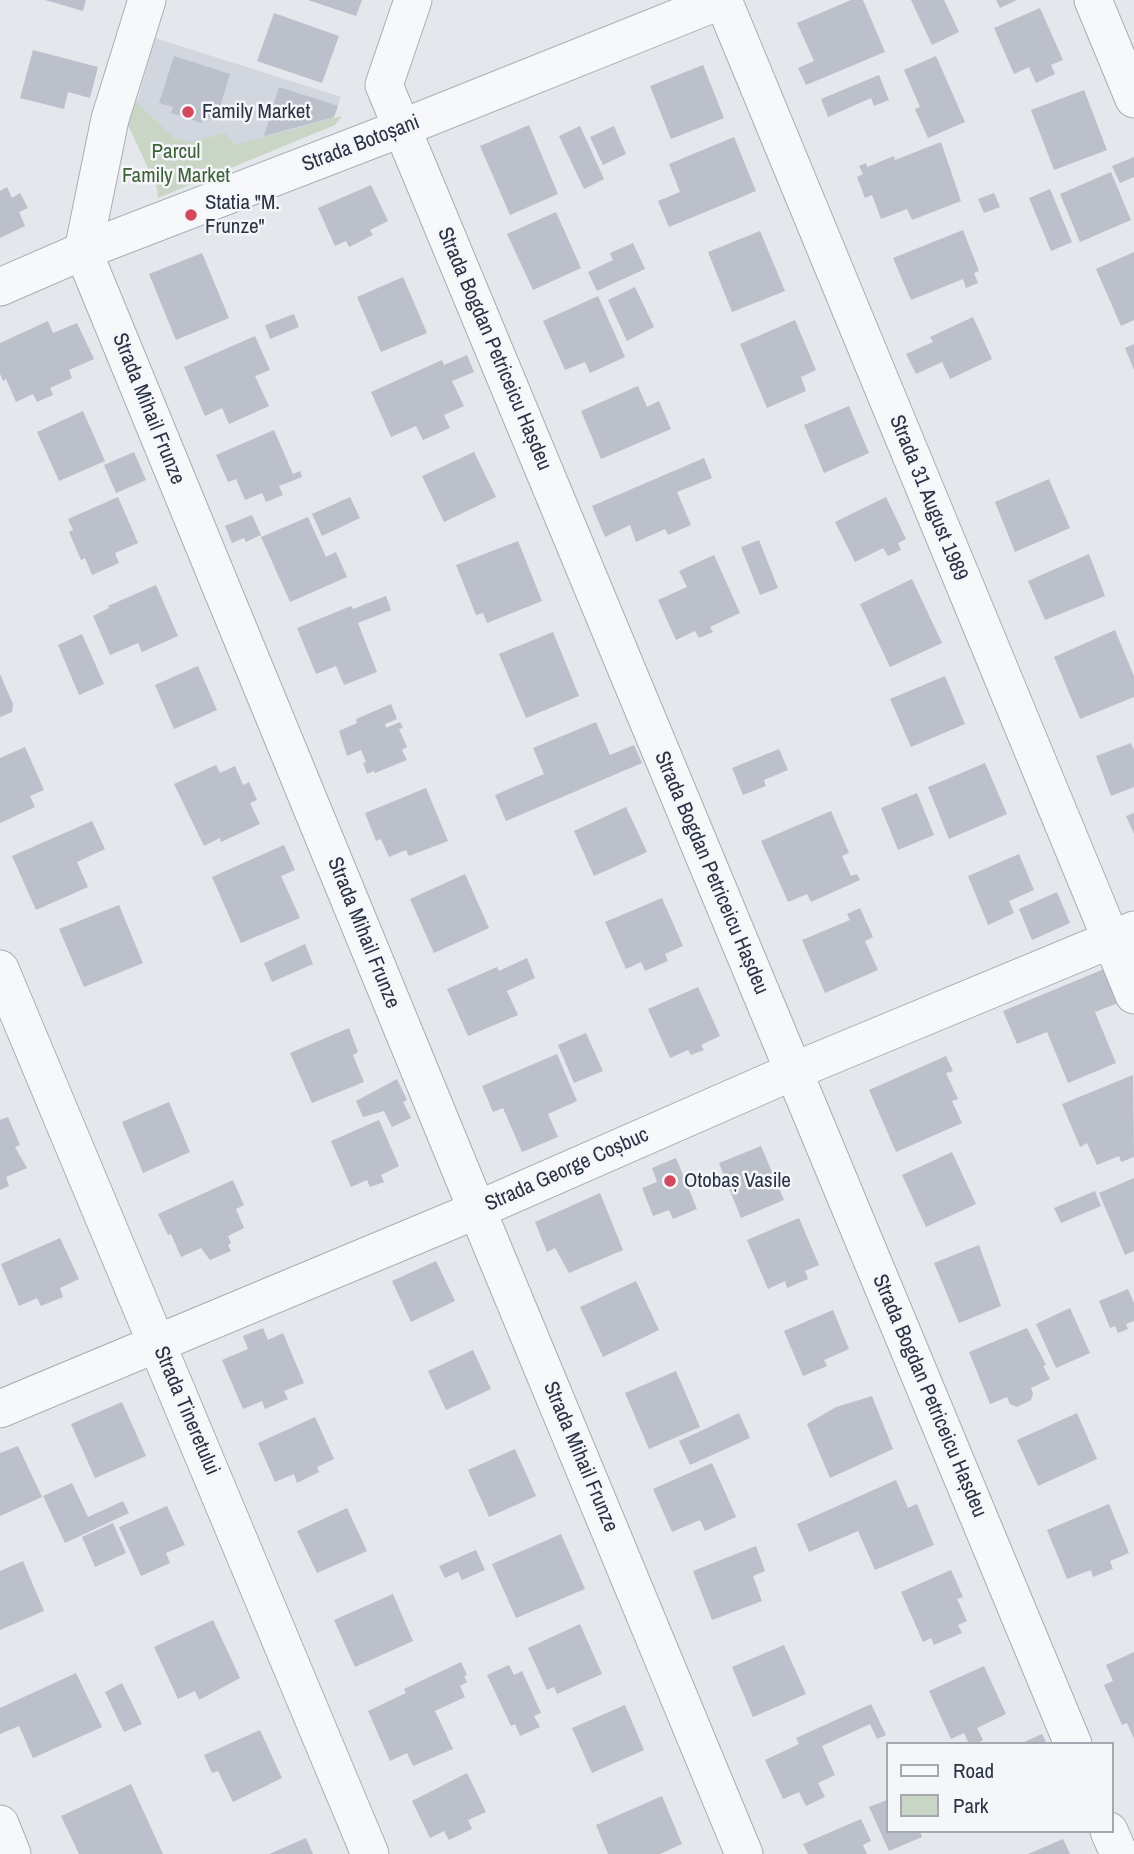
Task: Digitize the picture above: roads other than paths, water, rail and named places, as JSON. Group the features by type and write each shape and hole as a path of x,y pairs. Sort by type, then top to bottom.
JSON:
{"street":[{"path":"83,251 110,119 147,0"},
{"name":"Strada Bogdan Petriceicu Hașdeu","path":"413,0 384,85 1072,1742"},
{"name":"Strada Botoșani","path":"0,287 83,251 402,128 722,0"},
{"name":"Strada 31 August 1989","path":"722,0 1122,935 1134,995"},
{"path":"1093,0 1134,99"},
{"name":"Strada Mihail Frunze","path":"83,251 744,1854"},
{"name":"Strada George Coșbuc","path":"0,1409 477,1210 794,1071 1122,935"},
{"name":"Strada Tineretului","path":"0,969 370,1854"},
{"path":"0,1824 12,1854"},
{"path":"1110,1833 1119,1854"}],"place":[{"name":"Family Market","path":"188,112"},
{"name":"Statia \"M. Frunze\"","path":"191,215"},
{"name":"Otobaș Vasile","path":"670,1181"}],"park label":[{"name":"Parcul Family Market","path":"176,164"}]}
